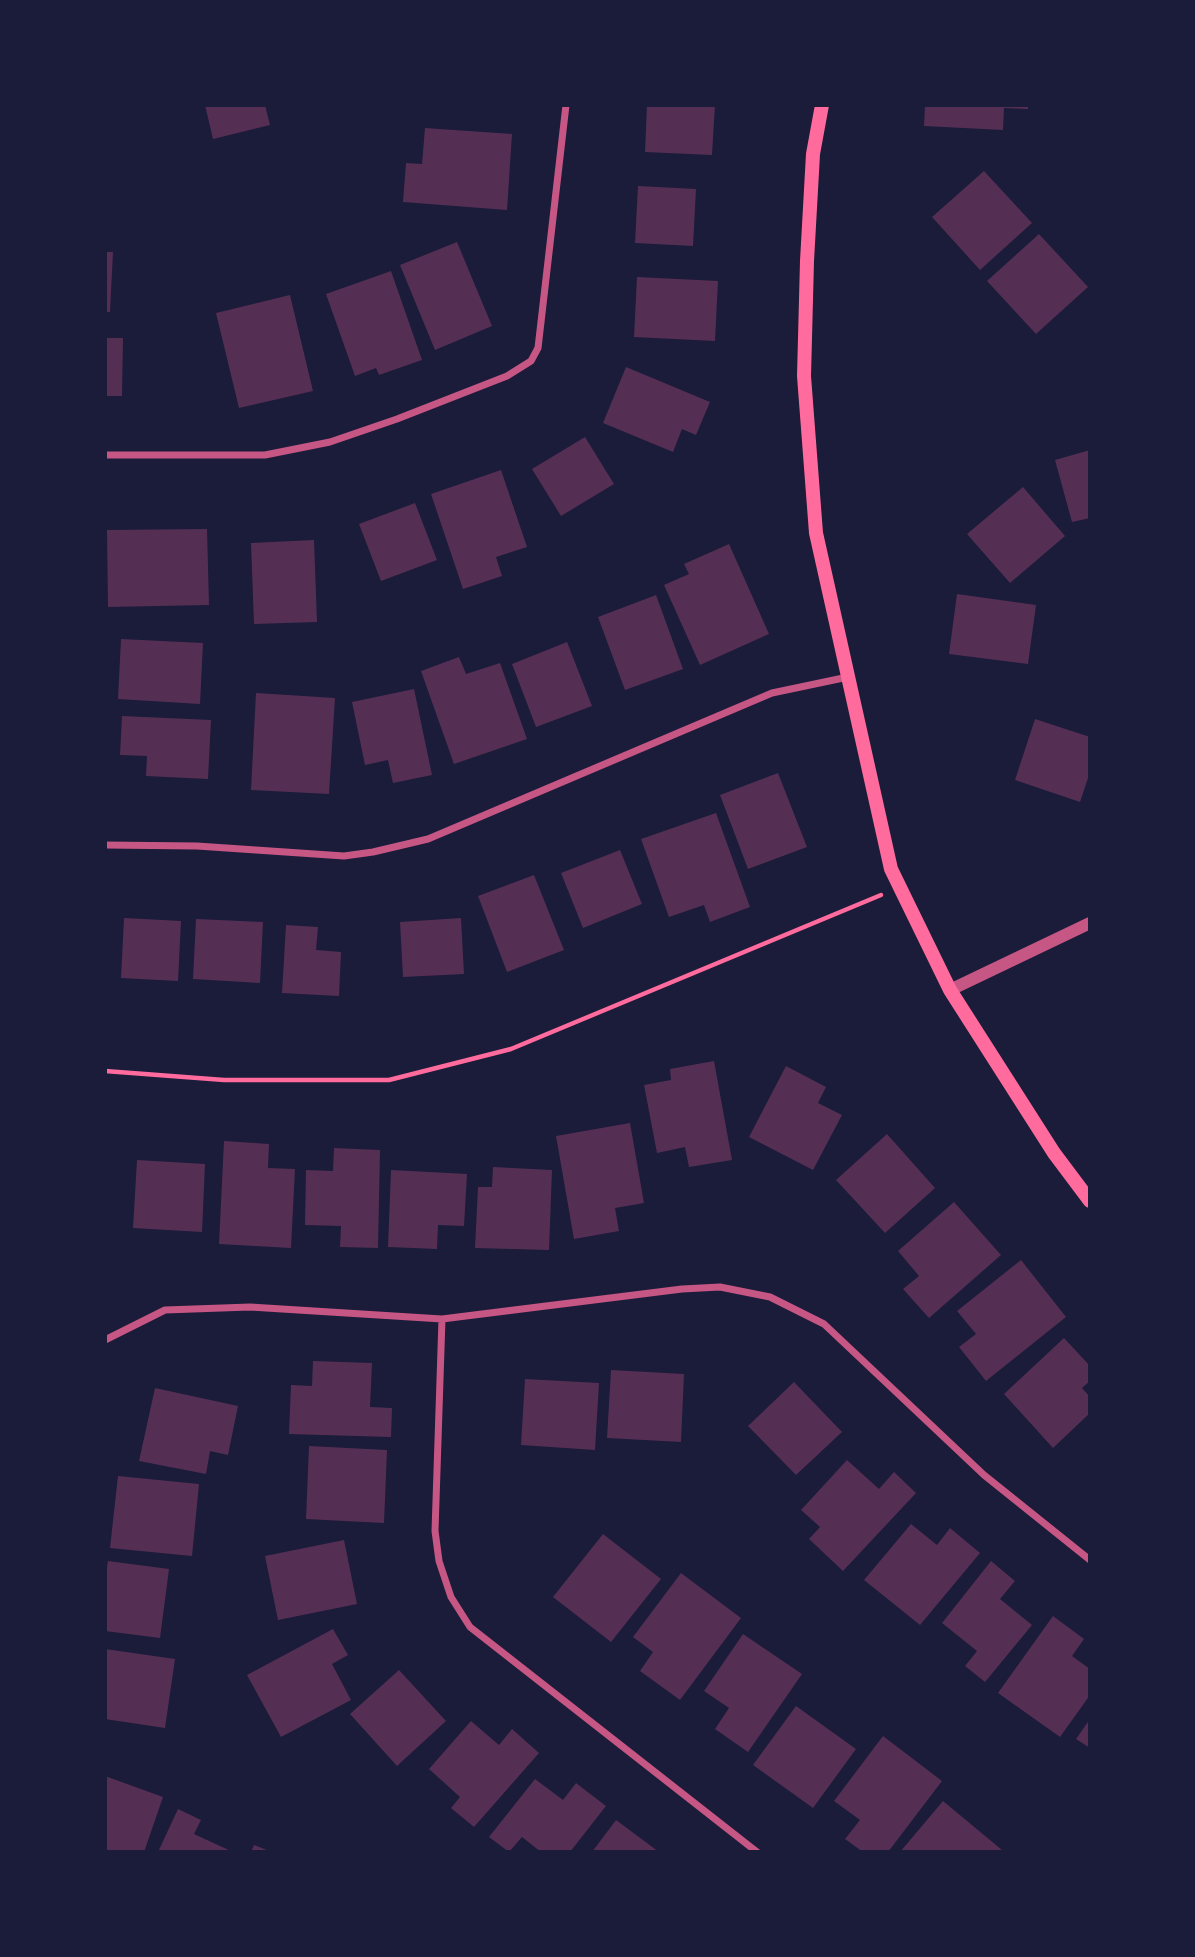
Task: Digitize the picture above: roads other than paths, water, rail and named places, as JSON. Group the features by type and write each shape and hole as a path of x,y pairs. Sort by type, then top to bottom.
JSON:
{"main road":[{"path":"822,105 812,167 804,376 816,533 891,869 950,990 1054,1153 1090,1201"}],"street":[{"path":"105,455 265,455 330,442 508,376 531,361 538,348 566,105"},
{"path":"105,845 197,846 344,856 373,852 428,839 772,693 849,677"},
{"path":"950,990 1090,923"},
{"path":"105,1340 165,1310 250,1307 442,1319 720,1287 770,1297 824,1324 984,1475 1090,1560"},
{"path":"442,1319 435,1531 439,1561 451,1597 470,1627 757,1852"}]}
